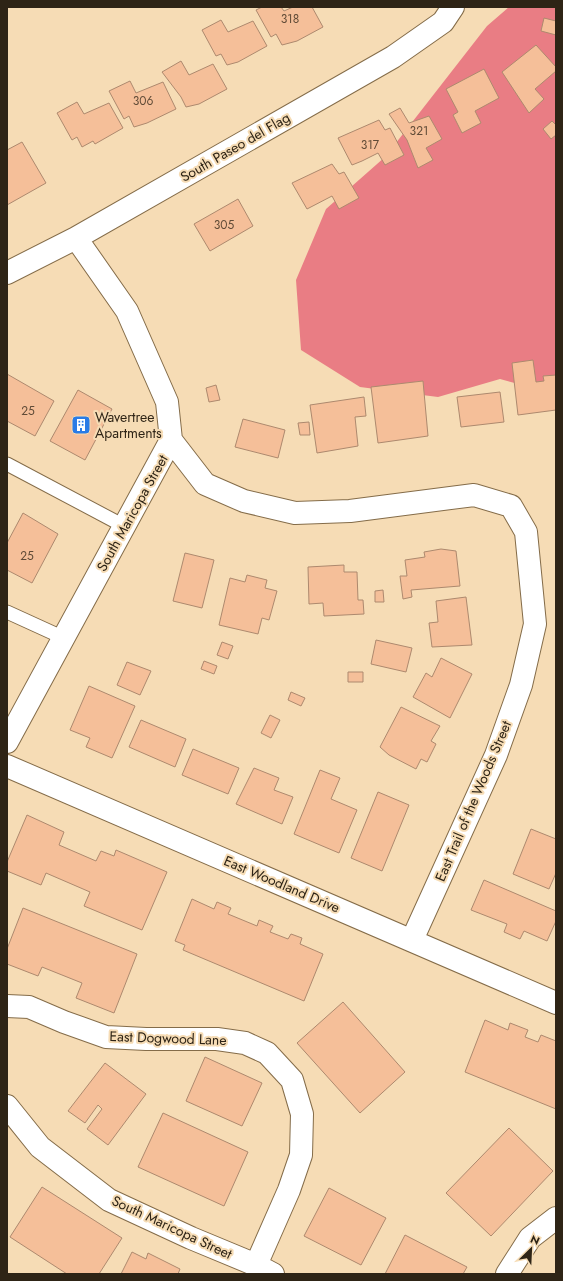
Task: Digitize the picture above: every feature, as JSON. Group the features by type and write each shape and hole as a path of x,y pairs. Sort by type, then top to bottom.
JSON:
{"street":[{"name":"South Paseo del Flag","path":"7,273 76,238 393,57 443,22 453,7"},
{"name":"South Maricopa Street","path":"7,742 171,440 167,402 127,311 76,238"},
{"name":"East Trail of the Woods Street","path":"171,440 205,484 244,501 295,513 350,512 474,495 511,506 526,532 535,624 521,685 496,754 412,940"},
{"name":"East Woodland Drive","path":"7,766 556,1003"},
{"name":"East Dogwood Lane","path":"7,1006 29,1008 106,1037 146,1039 217,1039 245,1043 267,1053 292,1080 302,1114 301,1155 264,1270"},
{"name":"South Maricopa Street","path":"7,1106 40,1147 109,1200 264,1270"},
{"path":"507,1274 530,1238 556,1218"}],"lane":[{"path":"7,464 124,526"},
{"path":"7,612 64,638"}],"shaded area":[{"path":"509,7 556,7 556,394 500,379 438,397 360,387 301,350 296,280 326,209 385,157 487,26"}],"building":[{"path":"262,7 281,7 284,11 293,7 312,7 323,27 297,41 282,45 276,34 271,37 256,10"},
{"path":"544,18 556,21 556,35 541,31"},
{"path":"221,20 228,32 253,21 267,46 238,62 227,65 221,54 216,56 202,30"},
{"path":"536,45 556,67 556,71 535,89 544,99 529,113 502,72"},
{"path":"181,61 189,75 213,64 227,89 199,104 186,107 181,97 162,72"},
{"path":"484,69 499,98 475,111 481,123 462,133 453,115 458,112 446,89"},
{"path":"130,81 136,93 163,82 176,109 147,123 134,127 129,116 124,119 109,91"},
{"path":"77,102 84,114 109,103 123,128 95,144 93,141 82,147 77,137 72,140 57,113"},
{"path":"400,108 409,123 429,116 442,139 426,148 433,160 418,168 407,140 389,114"},
{"path":"379,120 385,130 390,128 404,155 385,165 378,153 352,165 338,138"},
{"path":"552,121 556,125 556,135 551,139 543,129"},
{"path":"22,142 46,183 7,205 7,150"},
{"path":"332,164 339,174 344,172 359,198 339,209 332,196 307,209 292,183"},
{"path":"238,199 253,226 210,251 194,224"},
{"path":"533,360 536,382 544,381 543,376 556,375 556,410 518,415 512,363"},
{"name":"Wavertree Apartments","path":"7,374 54,401 35,436 7,421"},
{"path":"423,381 428,436 378,443 371,387"},
{"path":"216,385 220,400 209,402 206,388"},
{"name":"Wavertree Apartments","path":"78,390 112,409 85,460 50,441"},
{"path":"500,392 504,422 461,427 457,397"},
{"path":"364,397 366,416 355,417 358,446 317,453 310,405"},
{"path":"243,419 285,430 278,458 235,447"},
{"path":"309,422 310,435 300,435 298,423"},
{"path":"23,513 58,534 32,583 7,570 7,543"},
{"path":"441,549 456,551 460,586 411,590 412,597 403,599 400,576 407,576 405,560 425,557 424,552"},
{"path":"185,553 214,560 202,608 173,601"},
{"path":"344,565 344,572 357,572 358,600 363,600 364,614 324,616 323,603 309,604 308,567"},
{"path":"247,575 267,580 265,588 277,591 269,620 262,618 258,634 219,625 230,578 245,582"},
{"path":"383,590 384,602 375,602 375,591"},
{"path":"466,597 472,645 432,647 429,623 438,622 436,601"},
{"path":"376,640 412,648 406,672 371,664"},
{"path":"222,642 233,646 228,659 217,655"},
{"path":"441,658 472,674 450,718 413,697 426,673 432,677"},
{"path":"204,661 217,666 214,674 201,669"},
{"path":"127,662 151,671 140,695 117,685"},
{"path":"348,672 363,672 363,682 348,682"},
{"path":"89,686 135,706 112,758 86,747 90,738 70,730"},
{"path":"291,692 305,698 301,706 288,700"},
{"path":"401,707 440,726 431,741 436,744 427,762 421,759 416,769 389,755 380,747"},
{"path":"270,715 280,720 271,738 261,733"},
{"path":"141,720 186,739 175,767 129,747"},
{"path":"193,749 239,768 228,794 182,775"},
{"path":"254,768 279,778 274,790 293,797 282,824 236,804"},
{"path":"320,770 340,778 331,799 357,810 339,853 294,834"},
{"path":"378,792 409,805 382,871 351,858"},
{"path":"27,815 64,832 59,845 96,861 101,851 114,856 116,850 167,872 142,930 84,906 90,892 46,873 41,885 7,871 7,862"},
{"path":"531,829 556,839 556,873 549,889 513,874"},
{"path":"484,880 556,911 556,921 547,941 524,931 520,939 504,932 507,924 471,910"},
{"path":"192,899 214,909 217,902 231,908 228,914 257,926 259,920 273,926 270,932 288,939 291,934 302,938 300,944 323,954 304,1001 183,950 185,945 175,941"},
{"path":"23,908 137,954 114,1013 76,998 82,983 42,967 38,976 7,964 7,949"},
{"path":"343,1002 405,1072 360,1113 297,1043"},
{"path":"485,1020 508,1030 510,1023 528,1030 525,1037 538,1042 541,1035 556,1041 556,1109 465,1072"},
{"path":"205,1057 262,1083 242,1126 186,1101"},
{"path":"105,1063 146,1094 108,1145 87,1129 102,1109 98,1105 85,1123 68,1111"},
{"path":"163,1113 248,1152 224,1206 138,1167"},
{"path":"509,1128 553,1171 491,1236 446,1193"},
{"path":"42,1187 122,1238 99,1274 67,1274 10,1237"},
{"path":"329,1188 386,1218 361,1265 304,1236"},
{"path":"405,1235 467,1267 463,1274 385,1274"},
{"path":"132,1252 146,1259 148,1253 180,1269 178,1274 121,1274"}],"place":[{"name":"Wavertree Apartments","path":"81,425"}]}
